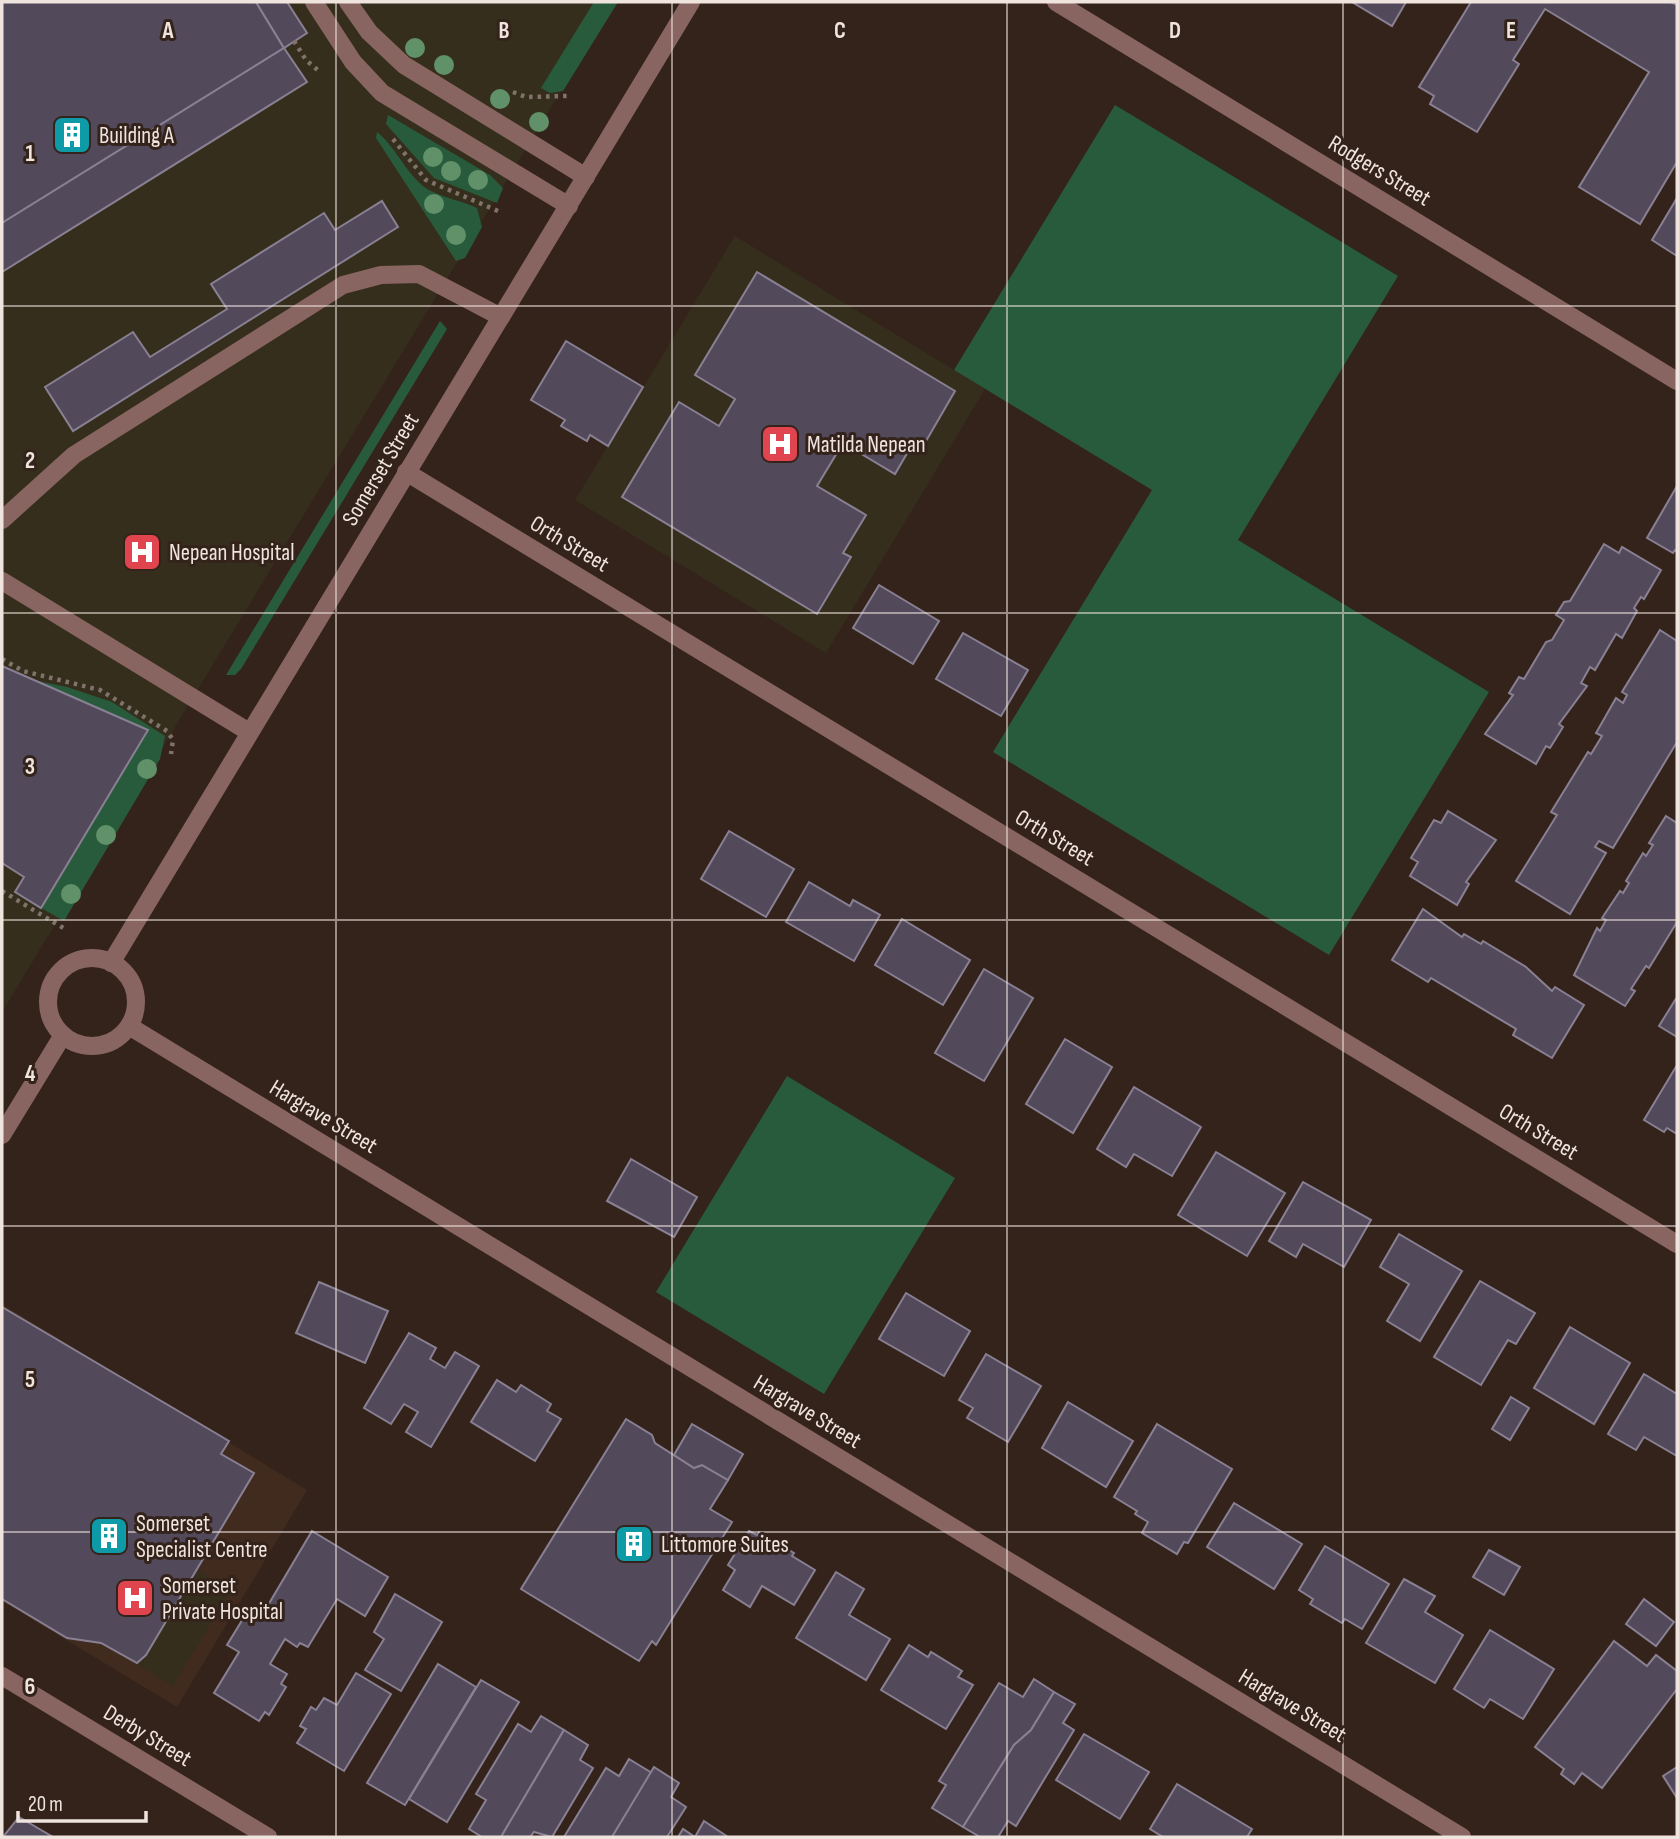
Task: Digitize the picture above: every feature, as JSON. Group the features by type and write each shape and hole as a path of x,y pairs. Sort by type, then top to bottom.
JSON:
{"street":[{"path":"314,2 353,62 382,93 569,206"},
{"path":"348,2 369,32 404,65 586,177"},
{"name":"Somerset Street","path":"111,963 691,2"},
{"name":"Rodgers Street","path":"1056,2 1677,380"},
{"path":"2,520 74,455 342,285 381,275 419,274 501,317"},
{"name":"Orth Street","path":"406,472 1677,1244"},
{"path":"2,581 249,732"},
{"path":"95,958 111,963 124,972 135,993 135,1010 129,1026 119,1036 99,1045 83,1045 63,1035 52,1021 48,1004 54,979 65,968 79,960 95,958"},
{"name":"Hargrave Street","path":"129,1026 1462,1837"},
{"path":"2,1135 63,1035"},
{"name":"Derby Street","path":"2,1676 268,1837"}],"path":[{"path":"507,90 526,97 567,96"},
{"path":"2,659 23,671 100,690 114,697 167,731 173,740 171,754"},
{"path":"2,891 65,929"}],"shaded area":[{"name":"Nepean Hospital","path":"2,2 615,2 2,1012"},
{"name":"Matilda Nepean","path":"735,236 985,389 826,653 575,500"},
{"name":"Somerset Specialist Centre","path":"2,1304 307,1490 177,1707 2,1601"},
{"name":"Somerset Private Hospital","path":"97,1510 231,1590 173,1686 39,1605"}],"green space":[{"path":"594,2 618,2 563,91 550,93 541,88"},
{"path":"1115,105 1398,276 1238,540 1489,692 1329,955 993,752 1152,490 954,370"},
{"path":"388,115 490,175 503,188 497,203 434,178 386,124"},
{"path":"377,132 421,184 435,193 477,208 482,227 465,258 456,261 376,138"},
{"path":"440,321 447,329 241,669 235,675 226,675"},
{"path":"33,680 67,687 112,702 165,736 160,759 64,921 41,908 148,730"},
{"path":"787,1076 955,1178 824,1394 656,1292"}],"building":[{"name":"Building A","path":"2,2 256,2 284,48 2,223"},
{"path":"256,2 287,2 307,33 284,48"},
{"path":"1352,2 1406,2 1392,26"},
{"path":"1471,2 1671,2 1677,5 1677,162 1640,224 1579,187 1649,72 1545,9 1513,60 1519,64 1477,132 1430,104 1434,96 1419,87"},
{"path":"284,48 307,82 2,272 2,223"},
{"path":"1677,198 1677,256 1652,240"},
{"path":"382,201 398,227 73,431 45,387 133,332 150,357 227,309 211,284 324,213 335,230"},
{"name":"Matilda Nepean","path":"757,272 955,391 922,448 913,443 895,474 843,443 817,486 866,515 843,553 851,557 817,614 622,497 679,402 719,426 735,399 695,375"},
{"path":"566,341 643,387 608,446 590,435 587,441 561,426 565,420 531,400"},
{"path":"1677,486 1677,552 1675,550 1673,553 1647,538"},
{"path":"1604,544 1619,553 1622,547 1661,570 1644,599 1641,597 1634,608 1637,611 1622,638 1616,634 1595,670 1590,667 1581,683 1587,686 1559,724 1563,727 1550,748 1546,746 1536,764 1485,734 1513,695 1509,693 1519,677 1524,679 1546,642 1552,640 1564,620 1556,615 1564,602 1570,601"},
{"path":"879,585 939,621 913,664 853,628"},
{"path":"1660,630 1677,641 1677,742 1613,848 1599,841 1595,847 1606,853 1570,914 1516,881 1557,815 1551,812 1588,752 1591,754 1602,736 1596,733 1616,698 1623,703 1627,695 1622,692"},
{"path":"963,633 1028,670 1001,716 936,679"},
{"path":"2,666 148,730 41,908 15,892 24,877 2,863"},
{"path":"1448,811 1496,840 1466,882 1469,884 1457,905 1410,876 1418,862 1411,858 1434,820 1441,823"},
{"path":"1666,816 1677,823 1677,922 1649,968 1646,966 1631,989 1635,991 1625,1006 1574,975 1597,928 1600,931 1606,920 1602,918 1620,891 1623,893 1629,883 1626,881 1643,853 1646,856 1653,845 1649,843"},
{"path":"729,831 794,869 766,917 701,879"},
{"path":"809,882 850,906 853,900 880,915 854,961 786,922"},
{"path":"1423,909 1462,937 1464,934 1481,944 1483,941 1526,967 1552,991 1555,987 1584,1005 1552,1058 1513,1035 1516,1029 1431,978 1428,982 1392,960"},
{"path":"902,919 970,960 943,1005 875,965"},
{"path":"984,969 1033,998 984,1081 935,1053"},
{"path":"1677,997 1677,1037 1659,1026"},
{"path":"1065,1039 1112,1067 1073,1133 1026,1104"},
{"path":"1677,1065 1677,1134 1667,1128 1664,1132 1644,1120"},
{"path":"1134,1087 1201,1127 1172,1176 1134,1154 1126,1167 1097,1149"},
{"path":"1216,1152 1285,1193 1247,1256 1178,1215"},
{"path":"631,1159 697,1197 674,1237 607,1201"},
{"path":"1303,1182 1371,1220 1344,1267 1303,1244 1296,1257 1269,1241"},
{"path":"1399,1234 1462,1271 1420,1341 1387,1321 1409,1284 1380,1267"},
{"path":"1480,1281 1535,1313 1516,1344 1508,1340 1481,1385 1434,1357"},
{"path":"319,1282 388,1311 365,1363 296,1333"},
{"path":"906,1293 970,1331 944,1376 879,1339"},
{"name":"Somerset Specialist Centre","path":"2,1307 229,1441 221,1454 254,1473 146,1655 137,1663 101,1643 67,1638 2,1599"},
{"path":"1570,1327 1630,1363 1594,1424 1534,1388"},
{"path":"409,1333 436,1348 430,1359 445,1368 455,1352 479,1366 431,1447 406,1432 418,1412 404,1404 391,1424 364,1408"},
{"path":"986,1354 1041,1386 1008,1442 967,1418 973,1408 959,1400"},
{"path":"1644,1374 1677,1394 1677,1456 1644,1437 1636,1450 1608,1434"},
{"path":"497,1380 516,1392 521,1385 551,1404 547,1411 561,1419 535,1461 471,1422"},
{"path":"1511,1397 1529,1408 1510,1440 1492,1429"},
{"path":"1068,1402 1133,1441 1106,1487 1042,1448"},
{"name":"Littomore Suites","path":"626,1419 652,1435 655,1443 694,1468 702,1465 728,1480 710,1509 732,1522 656,1645 652,1641 639,1661 521,1589"},
{"path":"692,1424 743,1454 728,1480 702,1465 694,1468 674,1455"},
{"path":"1157,1424 1232,1469 1188,1543 1184,1542 1177,1554 1142,1533 1148,1522 1135,1514 1137,1511 1114,1497"},
{"path":"1234,1503 1302,1544 1274,1589 1207,1547"},
{"path":"312,1531 388,1577 365,1616 337,1599 308,1647 300,1643 297,1647 285,1639 270,1664 287,1674 281,1684 286,1687 269,1715 265,1712 259,1721 214,1693 239,1652 227,1645 249,1609 261,1617"},
{"path":"749,1531 757,1535 759,1532 794,1553 792,1556 815,1570 794,1605 762,1586 750,1607 723,1590 735,1570 728,1565"},
{"path":"1325,1546 1389,1584 1362,1629 1345,1619 1342,1623 1310,1604 1313,1599 1299,1590"},
{"path":"1489,1550 1520,1567 1504,1595 1473,1577"},
{"path":"836,1572 864,1589 849,1615 890,1639 866,1680 796,1638"},
{"path":"1404,1579 1435,1596 1425,1612 1463,1635 1435,1683 1366,1643"},
{"path":"395,1594 442,1622 401,1691 365,1670 384,1639 374,1632"},
{"path":"1644,1599 1674,1622 1656,1646 1626,1624"},
{"path":"1490,1630 1554,1669 1523,1719 1490,1699 1484,1708 1454,1689"},
{"path":"1614,1641 1647,1666 1656,1655 1677,1671 1677,1689 1602,1788 1582,1773 1574,1784 1561,1774 1564,1769 1535,1747"},
{"path":"909,1645 928,1657 931,1652 962,1671 958,1677 973,1685 946,1729 881,1690"},
{"path":"438,1664 476,1687 405,1805 367,1783"},
{"path":"356,1673 391,1694 344,1771 297,1743 306,1729 300,1726 311,1707 316,1710 324,1698 337,1705"},
{"path":"1034,1679 1054,1692 1031,1730 1014,1745 963,1827 932,1808 946,1785 939,1781 999,1683 1023,1697"},
{"path":"481,1680 519,1702 447,1822 409,1799"},
{"path":"1054,1692 1075,1704 1063,1723 1074,1730 1016,1826 1008,1821 998,1837 980,1837 963,1827 1014,1745 1031,1730"},
{"path":"541,1716 564,1730 501,1837 482,1837 469,1829 486,1800 476,1794 518,1724 531,1732"},
{"path":"564,1730 588,1745 580,1760 593,1768 552,1837 534,1832 530,1837 501,1837"},
{"path":"1084,1734 1149,1772 1120,1819 1056,1780"},
{"path":"629,1759 652,1773 612,1837 564,1837 606,1768 619,1776"},
{"path":"654,1767 679,1783 671,1797 686,1807 667,1837 612,1837"},
{"path":"1677,1767 1677,1798 1663,1776"},
{"path":"1177,1784 1252,1829 1247,1837 1163,1837 1150,1829"},
{"path":"19,1817 53,1837 3,1837"},
{"path":"704,1821 728,1837 695,1837"},
{"path":"683,1829 695,1837 678,1837"}],"place":[{"name":"Building A","path":"72,135"},
{"name":"Matilda Nepean","path":"780,444"},
{"name":"Nepean Hospital","path":"142,552"},
{"name":"Somerset Specialist Centre","path":"109,1536"},
{"name":"Littomore Suites","path":"634,1544"},
{"name":"Somerset Private Hospital","path":"135,1598"}]}
